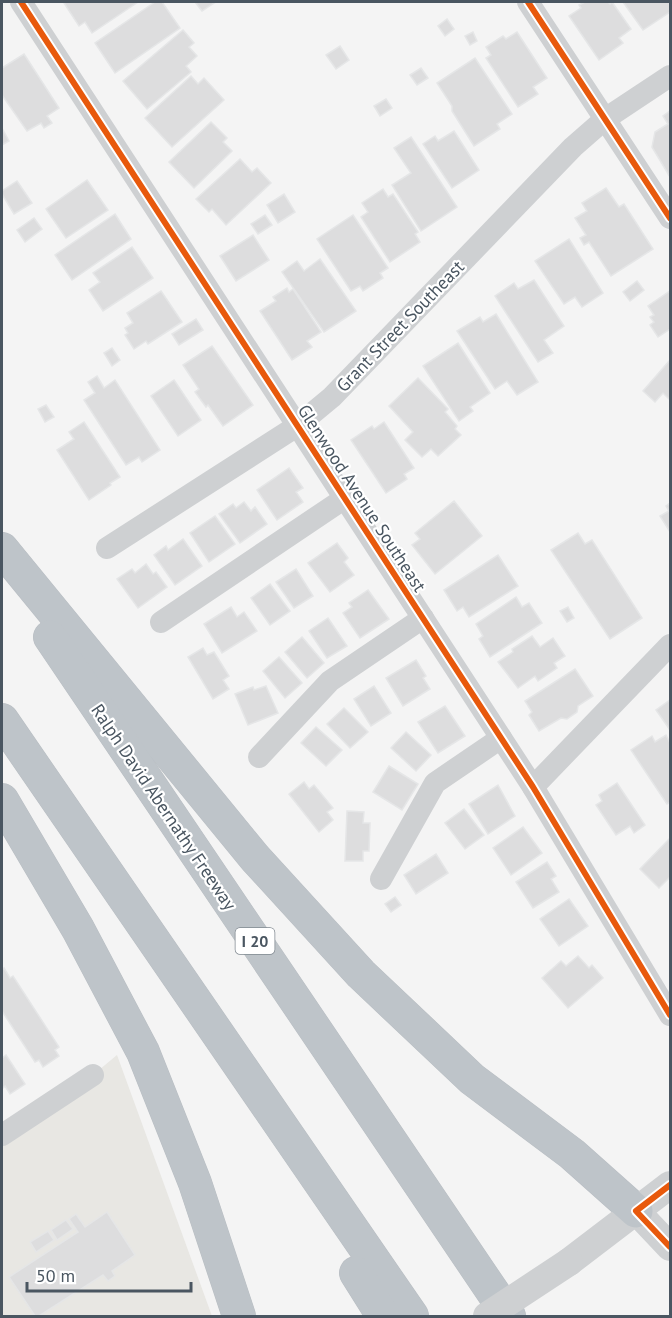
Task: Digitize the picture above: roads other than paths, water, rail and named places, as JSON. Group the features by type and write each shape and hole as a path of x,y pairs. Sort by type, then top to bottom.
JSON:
{"highway":[{"path":"2,549 255,858 362,974 472,1079 572,1154 636,1211"},
{"name":"Ralph David Abernathy Freeway","path":"2,566 509,1317"},
{"path":"2,720 412,1317"},
{"path":"2,800 78,930 143,1052 195,1183 239,1317"},
{"path":"145,929 383,1317"}],"street":[{"path":"2,8 12,2"},
{"name":"Glenwood Avenue Southeast","path":"21,2 533,787 670,1015"},
{"path":"528,2 670,218"},
{"name":"Grant Street Southeast","path":"107,548 297,426 332,397 573,147 605,119 670,76"},
{"path":"161,622 345,498"},
{"path":"259,757 330,681 423,618"},
{"path":"533,787 670,645"},
{"path":"381,879 435,783 501,738"},
{"path":"2,1135 93,1075"},
{"path":"487,1317 569,1262 670,1185"},
{"path":"636,1211 670,1247"}]}
